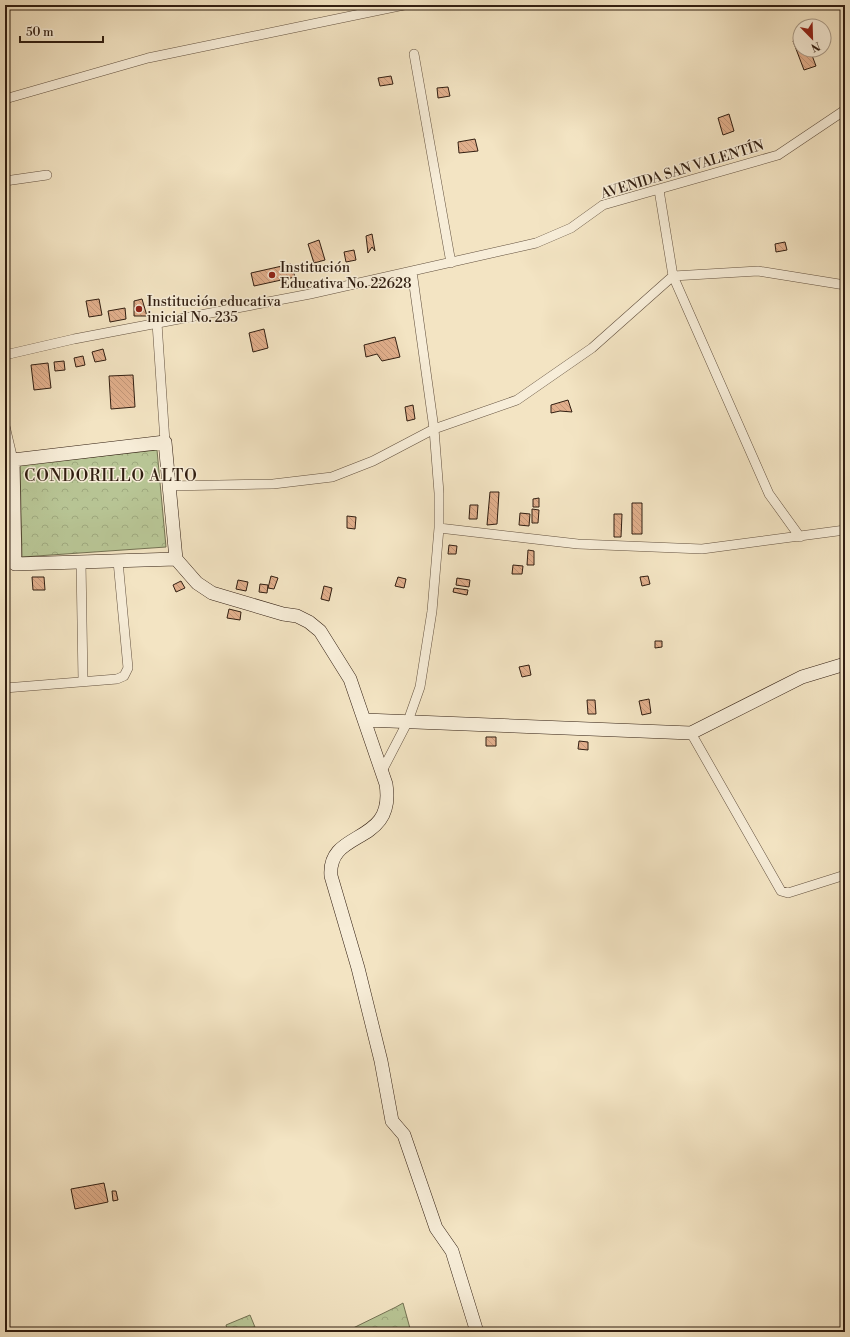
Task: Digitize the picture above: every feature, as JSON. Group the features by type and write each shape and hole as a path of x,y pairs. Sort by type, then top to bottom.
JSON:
{"street":[{"path":"5,99 148,58 404,5"},
{"path":"414,54 451,263"},
{"name":"AVENIDA SAN VALENTÍN","path":"5,355 74,338 310,294 536,243 571,228 603,205 778,155 845,110"},
{"path":"5,181 47,175"},
{"path":"659,190 673,276 769,494 800,537"},
{"path":"168,486 273,484 332,477 373,461 434,429 517,400 592,348 673,276 758,271 845,285"},
{"path":"382,771 408,721 420,687 432,611 439,528 439,493 434,429 412,272"},
{"path":"156,323 168,486 176,558 197,583 212,593 283,614 297,616 309,622 320,631 350,679 382,771 388,797 386,811 379,823 336,853 330,868 331,876 358,968 381,1061 392,1121 404,1135 436,1228 452,1251 477,1332"},
{"path":"5,426 9,460 10,564 176,558"},
{"path":"9,460 165,442"},
{"path":"439,528 578,544 702,549 845,530"},
{"path":"5,688 117,679 124,676 128,668 118,561"},
{"path":"82,562 83,681"},
{"path":"365,720 691,733 802,677 845,664"},
{"path":"691,733 781,891 788,892 845,875"}],"green space":[{"path":"157,450 166,547 22,557 20,465"},
{"path":"403,1303 411,1332 345,1332 396,1307"},
{"path":"250,1315 257,1332 228,1332 226,1325"}],"building":[{"path":"799,58 813,58 816,66 804,70"},
{"path":"391,76 393,84 380,86 378,78"},
{"path":"448,87 450,96 438,98 437,88"},
{"path":"729,114 734,131 723,135 718,118"},
{"path":"475,139 478,151 459,153 458,142"},
{"path":"372,234 375,251 372,247 368,253 366,236"},
{"path":"319,240 325,260 314,263 308,244"},
{"path":"785,242 787,250 776,252 775,244"},
{"path":"354,250 356,260 346,262 344,252"},
{"path":"291,264 295,277 254,286 251,273"},
{"path":"99,299 102,315 89,317 86,301"},
{"path":"142,299 147,316 134,316 134,301"},
{"path":"125,308 126,319 110,322 108,311"},
{"path":"264,329 268,348 253,352 249,333"},
{"path":"395,337 400,357 382,361 377,354 366,357 364,345"},
{"path":"103,349 106,360 95,362 92,352"},
{"path":"83,356 85,365 76,367 74,358"},
{"path":"64,361 65,370 55,371 54,362"},
{"path":"48,363 51,388 34,390 31,365"},
{"path":"133,375 135,407 111,409 109,376"},
{"path":"568,400 572,412 560,411 551,413 551,405"},
{"path":"413,405 415,419 407,421 405,407"},
{"path":"490,492 499,492 497,524 487,525"},
{"path":"539,498 539,507 533,507 533,499"},
{"path":"632,503 642,503 642,534 632,534"},
{"path":"470,505 478,505 477,519 469,519"},
{"path":"532,509 539,510 538,523 532,523"},
{"path":"520,513 530,514 529,526 519,525"},
{"path":"614,514 622,514 621,537 614,537"},
{"path":"347,516 356,517 355,529 347,528"},
{"path":"449,545 457,546 456,554 448,554"},
{"path":"528,550 534,551 534,565 527,565"},
{"path":"513,565 523,566 522,574 512,574"},
{"path":"5,574 8,575 7,588 5,588"},
{"path":"271,576 278,578 274,589 268,588"},
{"path":"648,576 650,584 642,586 640,577"},
{"path":"32,577 44,577 45,590 33,590"},
{"path":"398,577 406,579 404,588 395,586"},
{"path":"457,578 470,580 469,587 456,585"},
{"path":"238,580 248,582 246,591 236,589"},
{"path":"181,581 185,588 176,592 173,585"},
{"path":"260,584 268,585 267,593 259,592"},
{"path":"324,586 332,588 329,601 321,599"},
{"path":"454,588 468,590 467,595 453,592"},
{"path":"229,609 241,612 240,620 227,618"},
{"path":"655,641 662,641 662,647 655,648"},
{"path":"529,665 531,675 522,677 519,667"},
{"path":"649,699 651,713 642,715 639,701"},
{"path":"587,700 595,700 596,714 588,714"},
{"path":"486,737 496,737 496,746 486,746"},
{"path":"579,741 588,742 588,750 578,749"},
{"path":"104,1183 108,1202 75,1209 71,1189"},
{"path":"112,1191 116,1191 118,1200 113,1201"}],"place":[{"name":"Institución Educativa No. 22628","path":"272,275"},
{"name":"Institución educativa inicial No. 235","path":"139,309"}],"district":[{"name":"CONDORILLO ALTO","path":"111,475"}]}
